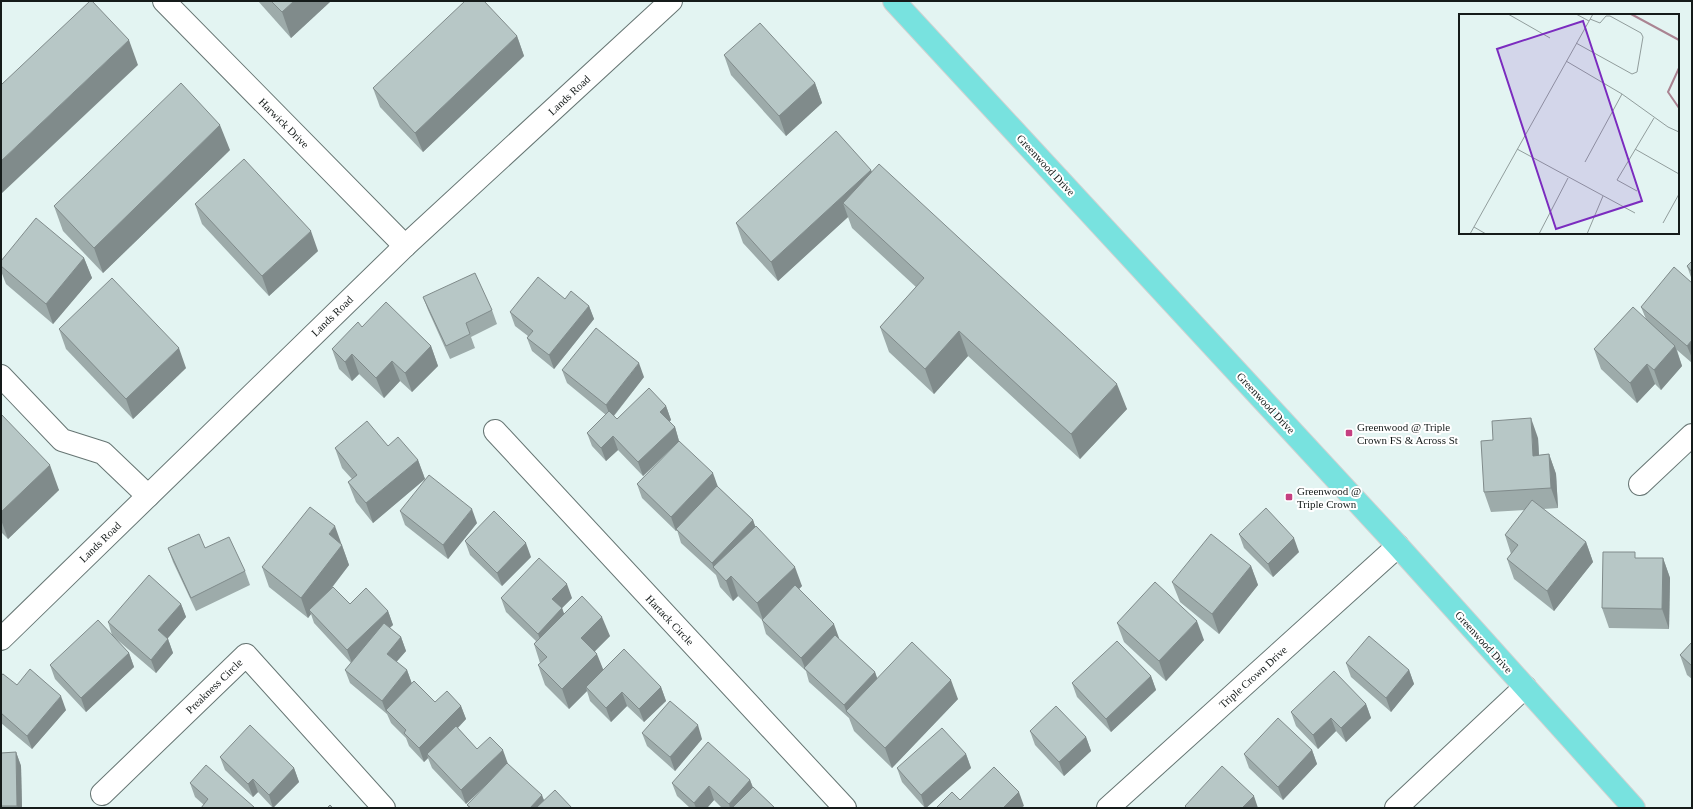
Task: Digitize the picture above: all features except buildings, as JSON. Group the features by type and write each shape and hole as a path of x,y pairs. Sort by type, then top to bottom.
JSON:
{"main road":[{"name":"Greenwood Drive","path":"894,1 1398,546 1634,808"}],"street":[{"name":"Harwick Drive","path":"164,1 405,246"},
{"name":"Lands Road","path":"1,639 405,246 671,1"},
{"path":"1,376 62,440 103,453 148,496"},
{"name":"Hartack Circle","path":"495,431 845,808"},
{"path":"1640,484 1692,435"},
{"name":"Triple Crown Drive","path":"1108,808 1398,546"},
{"name":"Preakness Circle","path":"102,794 246,655 384,808"},
{"path":"1396,808 1525,688"}],"place":[{"name":"Greenwood @ Triple Crown FS & Across St","path":"1349,433"},
{"name":"Greenwood @ Triple Crown","path":"1289,497"}]}
